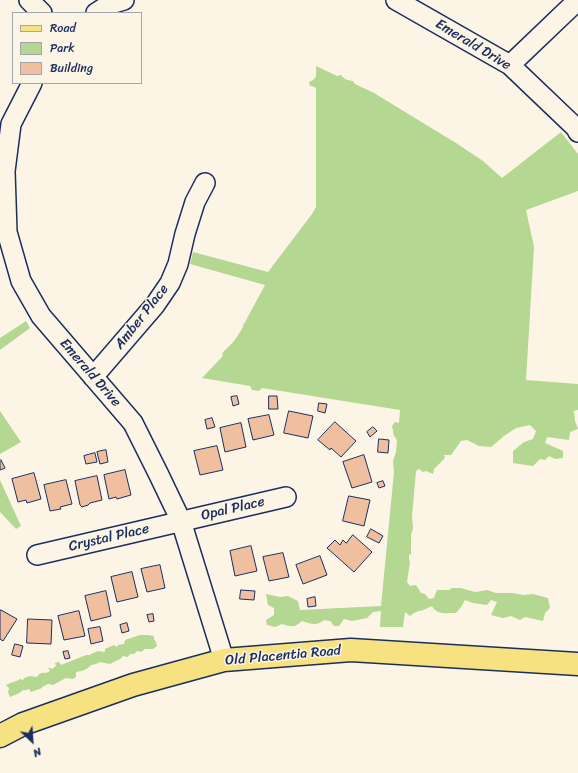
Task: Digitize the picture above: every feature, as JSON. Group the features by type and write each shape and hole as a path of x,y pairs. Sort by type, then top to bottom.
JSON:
{"main road":[{"name":"Old Placentia Road","path":"0,736 23,724 133,685 224,660 351,650 578,664"}],"street":[{"path":"29,0 41,12"},
{"path":"98,12 110,4 124,0"},
{"name":"Emerald Drive","path":"396,0 510,65 576,128 578,132"},
{"path":"510,65 578,0"},
{"name":"Emerald Drive","path":"31,84 11,124 5,171 7,232 21,281 41,316 133,423 181,521 224,660"},
{"name":"Amber Place","path":"93,377 155,305 170,283 178,264 184,234 205,183"},
{"name":"Opal Place","path":"181,521 286,497"},
{"name":"Crystal Place","path":"37,555 181,521"}],"green space":[{"path":"316,66 337,76 341,75 345,79 353,81 355,84 374,93 456,143 483,161 502,178 561,132 578,154 578,191 526,210 534,247 526,380 578,384 578,410 573,411 578,429 570,432 569,440 547,437 545,443 563,451 563,458 555,459 549,456 545,460 540,459 533,466 513,463 513,451 524,442 533,439 536,431 530,425 516,428 491,447 479,446 467,440 461,441 451,455 444,455 445,458 434,469 433,474 426,471 423,472 419,469 416,471 412,517 413,528 411,535 411,554 409,555 410,562 407,582 410,586 416,585 421,593 425,594 429,599 434,598 437,590 450,590 451,588 461,588 475,592 487,590 496,593 524,595 533,594 548,598 550,608 545,613 543,621 525,617 520,620 511,616 503,618 491,615 497,602 491,600 487,605 465,600 456,613 439,612 432,606 410,616 405,612 403,627 380,627 381,611 373,612 367,618 352,621 344,619 339,626 334,626 330,621 324,620 314,624 302,621 293,626 282,624 275,627 267,625 266,620 274,615 274,608 268,605 266,594 280,597 288,596 298,601 300,610 381,606 394,472 393,461 396,452 397,440 394,436 392,426 395,422 399,423 400,410 262,388 259,391 252,390 250,386 202,378 221,358 223,352 236,338 265,285 190,264 193,252 268,272 312,214 316,207 316,89 315,87 310,86 309,82 315,78"},
{"path":"26,321 30,328 0,350 0,338"},
{"path":"0,411 21,442 0,454"},
{"path":"0,480 21,526 16,529 0,512"},
{"path":"140,635 154,636 157,646 153,649 145,649 141,652 137,651 134,654 130,654 128,657 123,656 110,664 100,662 91,665 82,671 76,672 76,677 73,679 66,678 53,685 48,684 31,692 29,689 23,690 10,697 8,692 9,688 6,685 8,684 20,679 23,680 24,678 30,676 37,677 41,673 46,673 50,671 48,667 52,669 56,666 55,663 59,662 61,665 98,651 105,652 105,649 114,645 117,647 118,645 124,644 125,640"}],"building":[{"path":"237,396 239,404 233,406 231,397"},
{"path":"269,396 277,396 278,409 269,409"},
{"path":"319,403 327,404 325,413 318,411"},
{"path":"289,411 313,416 308,438 284,433"},
{"path":"269,415 274,435 253,440 248,419"},
{"path":"212,418 215,427 207,429 205,420"},
{"path":"335,422 356,441 341,457 331,448 330,450 318,440"},
{"path":"241,423 246,447 225,452 220,428"},
{"path":"373,427 377,431 370,437 367,432"},
{"path":"379,439 389,440 388,453 378,452"},
{"path":"217,446 223,470 200,475 194,451"},
{"path":"106,450 108,462 100,464 97,452"},
{"path":"95,453 97,462 86,464 84,456"},
{"path":"364,455 372,482 352,488 343,462"},
{"path":"1,460 5,468 0,470 0,461"},
{"path":"125,470 131,495 117,499 116,497 109,499 104,475"},
{"path":"34,473 41,499 27,503 26,500 18,502 12,479"},
{"path":"97,476 102,500 82,507 80,505 75,481"},
{"path":"66,480 72,504 60,507 61,509 50,511 44,485"},
{"path":"383,481 385,486 379,488 377,483"},
{"path":"349,496 370,500 364,526 343,521"},
{"path":"371,529 383,536 379,543 367,537"},
{"path":"353,535 372,552 354,572 327,548 335,540 340,545 343,540 346,543"},
{"path":"251,546 257,571 235,576 230,551"},
{"path":"283,553 289,577 269,581 263,557"},
{"path":"320,556 327,575 303,584 296,565"},
{"path":"160,565 165,588 147,592 141,569"},
{"path":"132,572 138,597 117,602 111,577"},
{"path":"241,590 255,591 254,600 240,599"},
{"path":"106,591 111,616 91,621 85,596"},
{"path":"315,597 316,606 308,607 307,599"},
{"path":"1,610 17,619 3,641 0,639"},
{"path":"79,611 85,636 64,640 58,616"},
{"path":"153,614 154,621 149,622 147,615"},
{"path":"28,619 52,620 51,644 27,643"},
{"path":"127,623 129,631 122,633 120,625"},
{"path":"100,627 103,641 91,644 88,629"},
{"path":"15,644 23,646 20,657 12,655"},
{"path":"68,651 70,658 65,659 63,652"}]}
